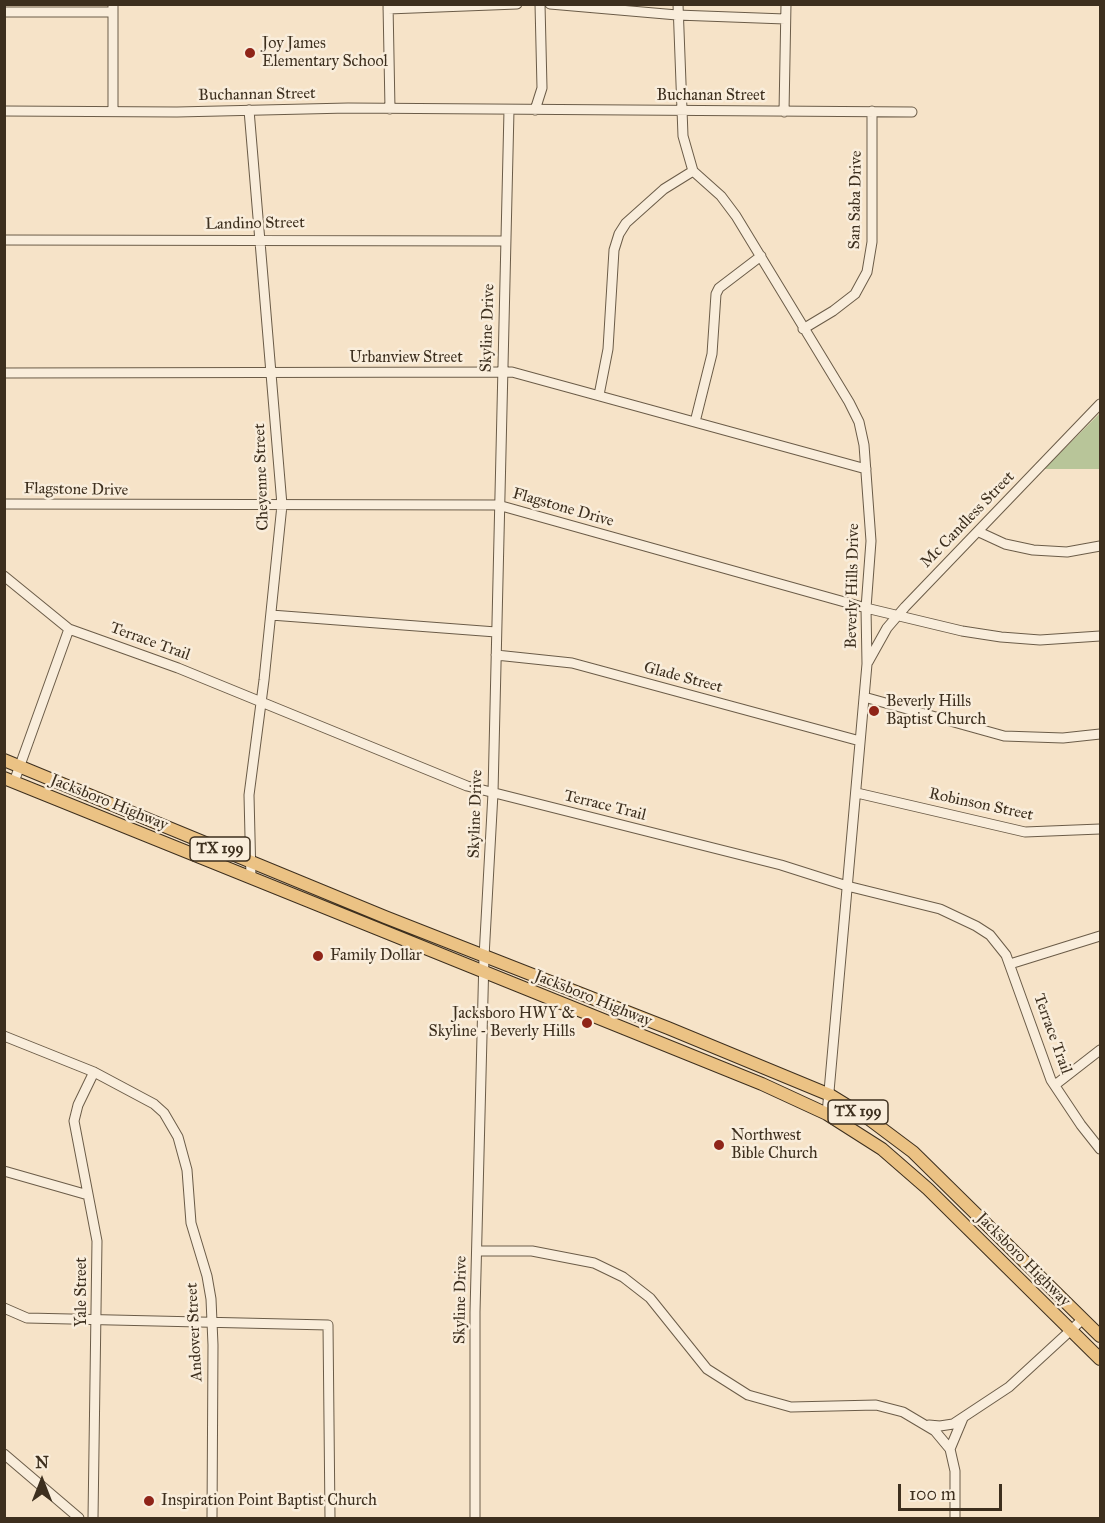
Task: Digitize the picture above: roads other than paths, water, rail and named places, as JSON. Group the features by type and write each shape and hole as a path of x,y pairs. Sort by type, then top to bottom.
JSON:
{"main road":[{"name":"Jacksboro Highway","path":"4,760 22,761 153,822 830,1095 869,1119 913,1152 1101,1336"},
{"name":"Jacksboro Highway","path":"9,780 762,1084 827,1114 882,1149 928,1189 1101,1359"},
{"path":"148,835 153,822"},
{"path":"660,1044 668,1028"}],"street":[{"path":"390,109 388,7 517,4"},
{"path":"535,110 542,88 540,4"},
{"path":"550,4 677,15 785,19"},
{"path":"599,395 608,349 614,250 619,234 626,223 664,189 693,171 683,136 678,4"},
{"path":"784,112 786,4"},
{"path":"4,12 113,8 113,111"},
{"name":"Cheyenne Street","path":"249,110 282,505 249,795 251,878"},
{"name":"Buchanan Street","path":"509,110 912,112"},
{"name":"Buchannan Street","path":"4,111 509,110"},
{"name":"Skyline Drive","path":"475,1518 477,1251 484,957 493,793 509,110"},
{"name":"San Saba Drive","path":"803,329 833,311 855,294 867,273 872,242 872,111"},
{"name":"Beverly Hills Drive","path":"693,171 721,196 760,256 803,329 826,362 859,422 864,445 871,542 866,608 867,664 827,1114"},
{"name":"Landino Street","path":"4,240 506,241"},
{"path":"695,422 712,354 716,294 719,288 760,256"},
{"name":"Urbanview Street","path":"4,373 502,371 599,395 866,469"},
{"name":"Mc Candless Street","path":"867,664 887,628 897,616 1101,404"},
{"name":"Flagstone Drive","path":"4,504 498,505 897,616 1001,638 1064,640 1101,636"},
{"path":"979,531 1005,544 1033,550 1067,552 1101,546"},
{"name":"Terrace Trail","path":"4,576 69,629 261,702 467,786 781,865 847,886 940,909 990,935 1010,964 1054,1085 1081,1125 1101,1149"},
{"path":"271,615 496,632"},
{"path":"9,780 22,761 69,629"},
{"name":"Glade Street","path":"496,655 572,663 860,741"},
{"path":"864,697 1004,736 1063,738 1101,734"},
{"name":"Robinson Street","path":"857,793 1025,832 1101,830"},
{"path":"1010,964 1101,936"},
{"name":"Andover Street","path":"4,1036 94,1072 154,1104 164,1113 178,1137 187,1170 191,1223 207,1276 212,1321 212,1518"},
{"path":"1054,1085 1101,1050"},
{"name":"Yale Street","path":"93,1518 97,1241 75,1121 78,1105 94,1072"},
{"path":"4,1171 88,1195"},
{"path":"477,1251 532,1251 561,1255 594,1263 623,1277 664,1312 707,1369 748,1395 791,1407 876,1405 903,1412 926,1424 950,1449 955,1471 957,1504 955,1518"},
{"path":"4,1308 27,1318 328,1325 330,1518"},
{"path":"926,1424 940,1426 963,1418 1009,1387 1083,1319"},
{"path":"950,1449 963,1418"},
{"path":"4,1454 79,1518"}],"place":[{"name":"Joy James Elementary School","path":"250,53"},
{"name":"Beverly Hills Baptist Church","path":"874,711"},
{"name":"Family Dollar","path":"318,956"},
{"name":"Jacksboro HWY & Skyline - Beverly Hills","path":"587,1023"},
{"name":"Northwest Bible Church","path":"719,1145"},
{"name":"Inspiration Point Baptist Church","path":"149,1501"}]}
